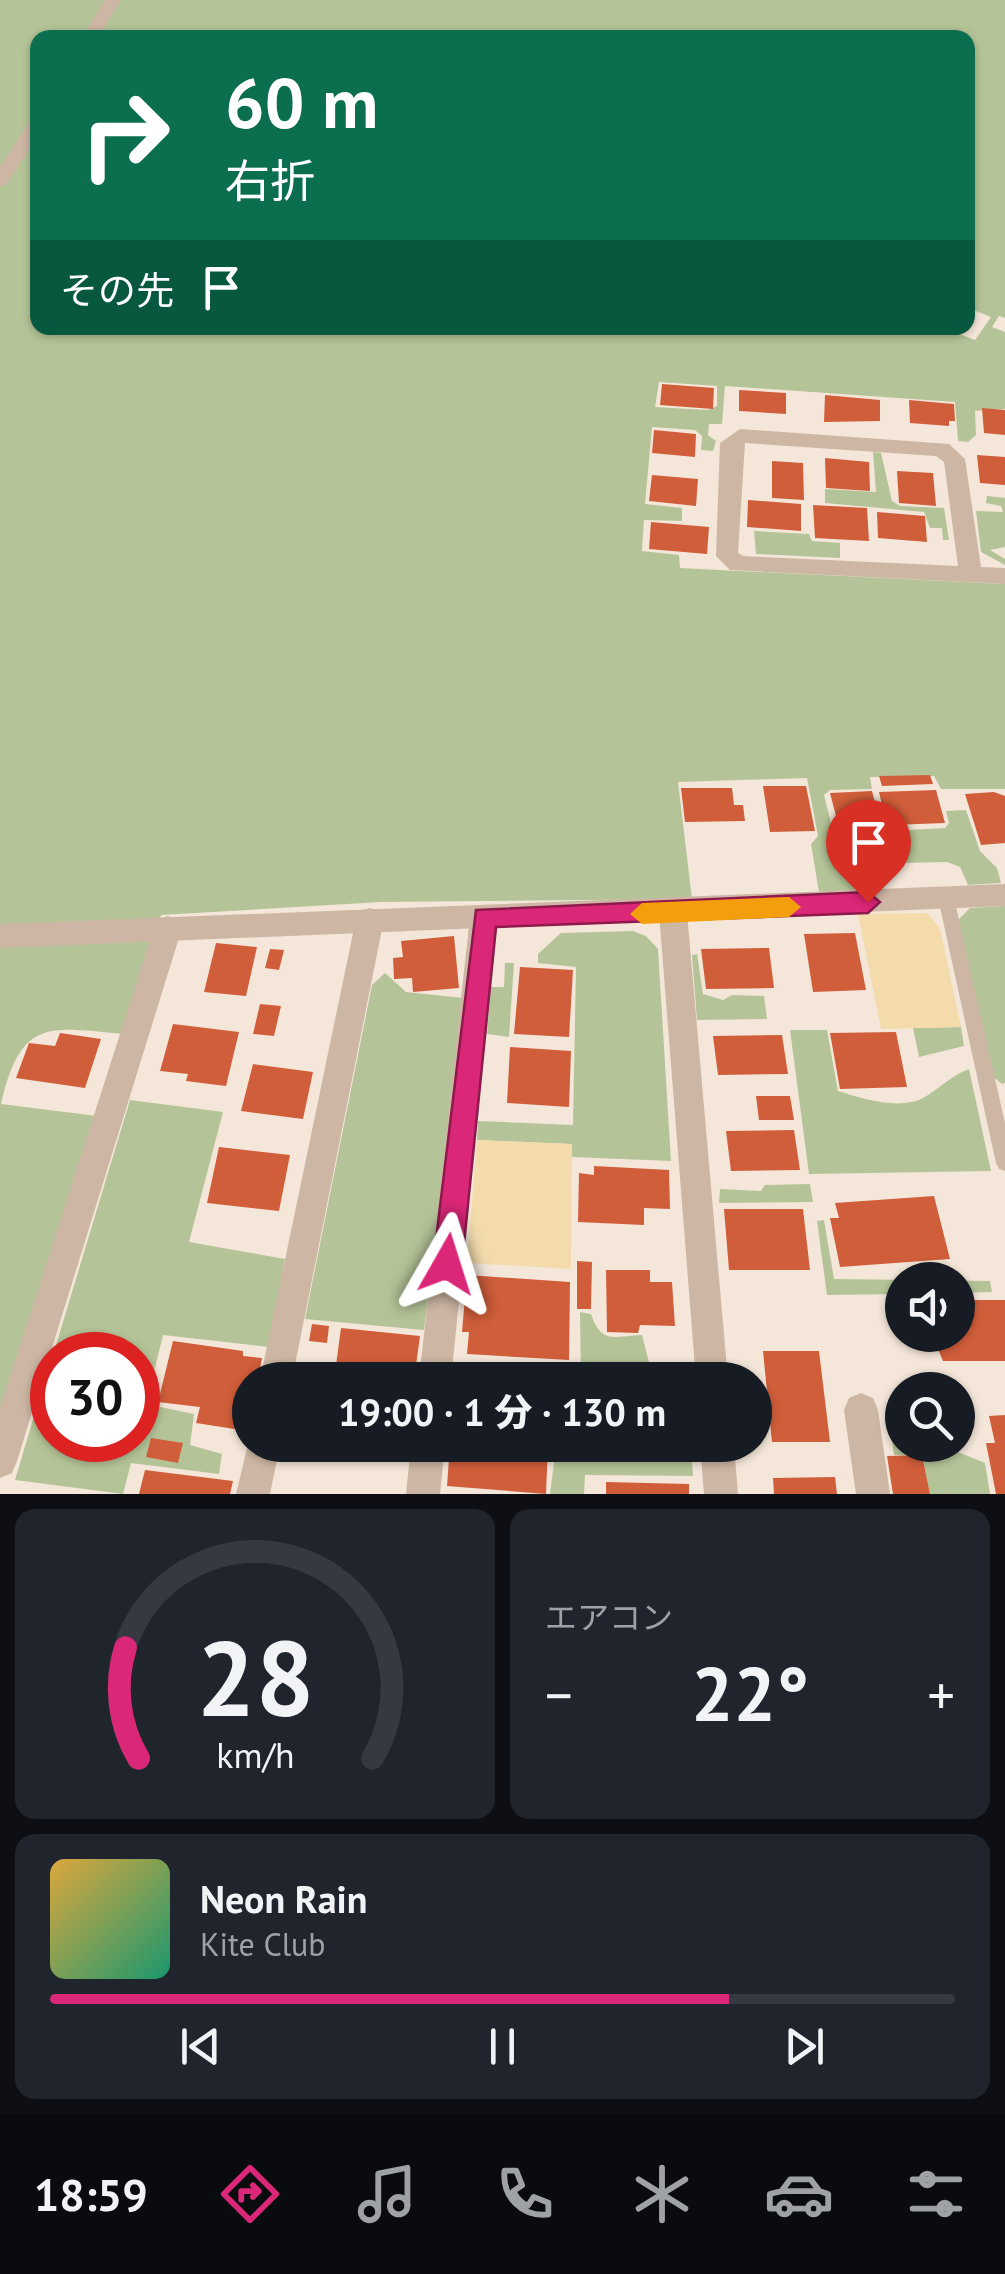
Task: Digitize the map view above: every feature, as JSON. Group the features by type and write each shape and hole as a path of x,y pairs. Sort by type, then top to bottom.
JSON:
{"street":[{"path":"95,30 113,0"},
{"path":"0,180 30,133"},
{"path":"971,575 954,459 941,450 740,436 731,443 728,556 738,564 971,575 1005,576"},
{"path":"0,936 370,918 673,913 1005,895"},
{"path":"673,913 710,1362"},
{"path":"437,1362 484,917"},
{"path":"280,1362 370,918"},
{"path":"0,1461 168,928"},
{"path":"861,1410 873,1494"},
{"path":"253,1494 260,1462"},
{"path":"422,1494 426,1462"},
{"path":"718,1462 721,1494"}],"lane":[{"path":"946,898 1005,1163"}],"green space":[{"path":"0,0 1005,0 1005,318 999,316 992,327 1005,332 1005,409 975,411 976,435 968,442 958,441 955,402 725,386 722,424 709,424 708,435 716,441 713,451 701,450 702,436 695,430 652,427 645,504 682,508 682,521 644,520 642,551 679,555 680,568 1005,584 1005,789 941,789 934,776 870,777 872,789 830,790 824,795 837,847 831,848 835,867 853,867 855,890 819,892 811,844 818,836 807,778 678,782 692,899 381,902 161,915 123,1034 57,1030 41,1034 18,1056 1,1104 97,1116 0,1423","holes":["659,382 717,386 717,406 708,410 655,407"]},
{"path":"873,452 881,453 892,501 900,506 944,508 949,540 943,540 942,528 930,528 924,512 825,503 825,489 876,492"},
{"path":"987,496 1005,498 1005,547 990,550 1005,559 1005,565 981,552 976,511 1003,512 1001,506 986,503"},
{"path":"754,531 809,534 812,541 840,543 840,558 756,554"},
{"path":"966,810 980,851 997,868 1001,883 968,885 960,867 947,862 899,863 891,831 945,828 949,823 946,811"},
{"path":"1005,906 1002,1084 977,1064 958,920 970,908"},
{"path":"633,931 646,936 658,949 671,1161 572,1157 571,1144 477,1140 478,1121 573,1125 576,967 538,963 538,954 561,933"},
{"path":"697,954 703,994 723,1000 732,995 764,996 767,1019 697,1020 692,955"},
{"path":"505,963 514,963 509,1037 487,1034 491,987 504,987"},
{"path":"385,973 406,992 464,998 424,1330 305,1319 372,985"},
{"path":"961,1027 964,1046 919,1057 913,1028"},
{"path":"790,1030 827,1030 838,1091 866,1099 886,1103 916,1101 969,1069 991,1171 809,1174"},
{"path":"130,1100 223,1112 189,1242 285,1259 270,1347 163,1335 160,1347 160,1332 60,1332"},
{"path":"810,1184 813,1202 719,1203 720,1189 761,1191 765,1185"},
{"path":"824,1220 834,1279 885,1280 885,1294 827,1295 817,1221"},
{"path":"975,1281 990,1281 992,1292 975,1292"},
{"path":"580,1312 591,1314 604,1335 642,1335 649,1362 581,1362"},
{"path":"160,1407 194,1414 190,1445 222,1454 219,1474 131,1463 123,1494 15,1480 30,1430 30,1462 160,1462"},
{"path":"975,1459 985,1463 990,1494 930,1494 923,1462 975,1462"},
{"path":"554,1462 692,1462 693,1476 585,1475 584,1494 550,1494"}],"sand":[{"path":"927,913 940,928 961,1027 881,1029 858,914"},
{"path":"477,1140 572,1144 571,1269 467,1263"}],"building":[{"path":"662,384 714,388 713,409 660,405"},
{"path":"739,390 786,393 786,414 739,411"},
{"path":"825,395 880,400 880,421 824,422"},
{"path":"909,400 954,404 955,421 949,421 949,426 910,423"},
{"path":"982,408 1005,410 1005,435 984,433"},
{"path":"654,430 696,434 695,457 652,453"},
{"path":"977,455 1005,457 1005,485 980,483"},
{"path":"825,458 869,462 870,491 826,488"},
{"path":"772,461 803,463 804,500 772,498"},
{"path":"897,471 933,473 936,506 899,503"},
{"path":"652,475 698,479 696,506 649,501"},
{"path":"748,500 801,504 801,531 747,527"},
{"path":"813,505 867,508 869,541 815,538"},
{"path":"877,512 925,516 927,542 878,538"},
{"path":"651,522 709,527 707,554 649,549"},
{"path":"930,775 933,784 882,786 879,776"},
{"path":"763,786 806,786 815,831 770,832"},
{"path":"681,788 732,788 734,805 743,805 745,821 685,822"},
{"path":"936,790 945,823 892,825 890,817 885,818 879,792"},
{"path":"872,791 881,825 874,825 878,841 843,843 830,793"},
{"path":"994,792 1005,796 1005,843 981,845 965,794"},
{"path":"855,933 866,990 813,992 804,934"},
{"path":"454,936 459,988 413,992 412,978 394,979 393,958 403,957 401,941"},
{"path":"216,943 257,947 246,996 204,992"},
{"path":"769,948 774,988 706,989 701,949"},
{"path":"270,949 284,950 279,970 265,968"},
{"path":"520,967 573,970 569,1037 514,1034"},
{"path":"260,1004 281,1006 274,1036 253,1034"},
{"path":"173,1024 239,1032 226,1086 186,1081 188,1074 160,1071"},
{"path":"896,1032 907,1087 840,1089 830,1033"},
{"path":"60,1033 101,1039 85,1088 16,1078 29,1043 55,1046"},
{"path":"782,1035 788,1074 718,1075 713,1036"},
{"path":"510,1047 571,1051 569,1107 507,1103"},
{"path":"253,1064 313,1072 303,1119 241,1111"},
{"path":"756,1096 790,1096 794,1120 759,1120"},
{"path":"794,1130 800,1170 731,1171 726,1131"},
{"path":"219,1147 290,1155 279,1211 207,1203"},
{"path":"594,1166 669,1170 670,1209 644,1208 644,1225 578,1222 579,1173 594,1175"},
{"path":"934,1196 950,1259 840,1267 830,1218 839,1218 835,1203"},
{"path":"724,1209 803,1209 810,1270 729,1270"},
{"path":"577,1261 592,1262 591,1309 577,1309"},
{"path":"606,1270 650,1270 650,1282 672,1282 675,1326 640,1325 638,1333 607,1332"},
{"path":"467,1275 570,1282 569,1360 467,1354 469,1332 462,1332"},
{"path":"975,1300 1005,1300 1005,1361 943,1361 939,1352 975,1352"},
{"path":"312,1324 329,1326 327,1343 309,1341"},
{"path":"341,1328 420,1336 416,1362 336,1362"},
{"path":"173,1341 243,1351 243,1356 262,1358 261,1362 232,1362 232,1429 196,1423 200,1407 160,1402"},
{"path":"763,1351 819,1351 830,1442 772,1442 772,1362 764,1362"},
{"path":"1005,1415 1005,1494 996,1494 986,1443 995,1443 989,1416"},
{"path":"160,1439 183,1443 178,1463 160,1460"},
{"path":"449,1462 547,1462 546,1494 447,1486"},
{"path":"888,1462 923,1462 930,1494 893,1494"},
{"path":"145,1470 233,1481 230,1494 139,1494"},
{"path":"835,1477 837,1494 774,1494 773,1478"},
{"path":"606,1482 689,1484 689,1494 606,1494"}],"slow traffic":[{"path":"642,914 789,907"}],"route":[{"path":"447,1264 484,917 673,913 868,902"}]}
